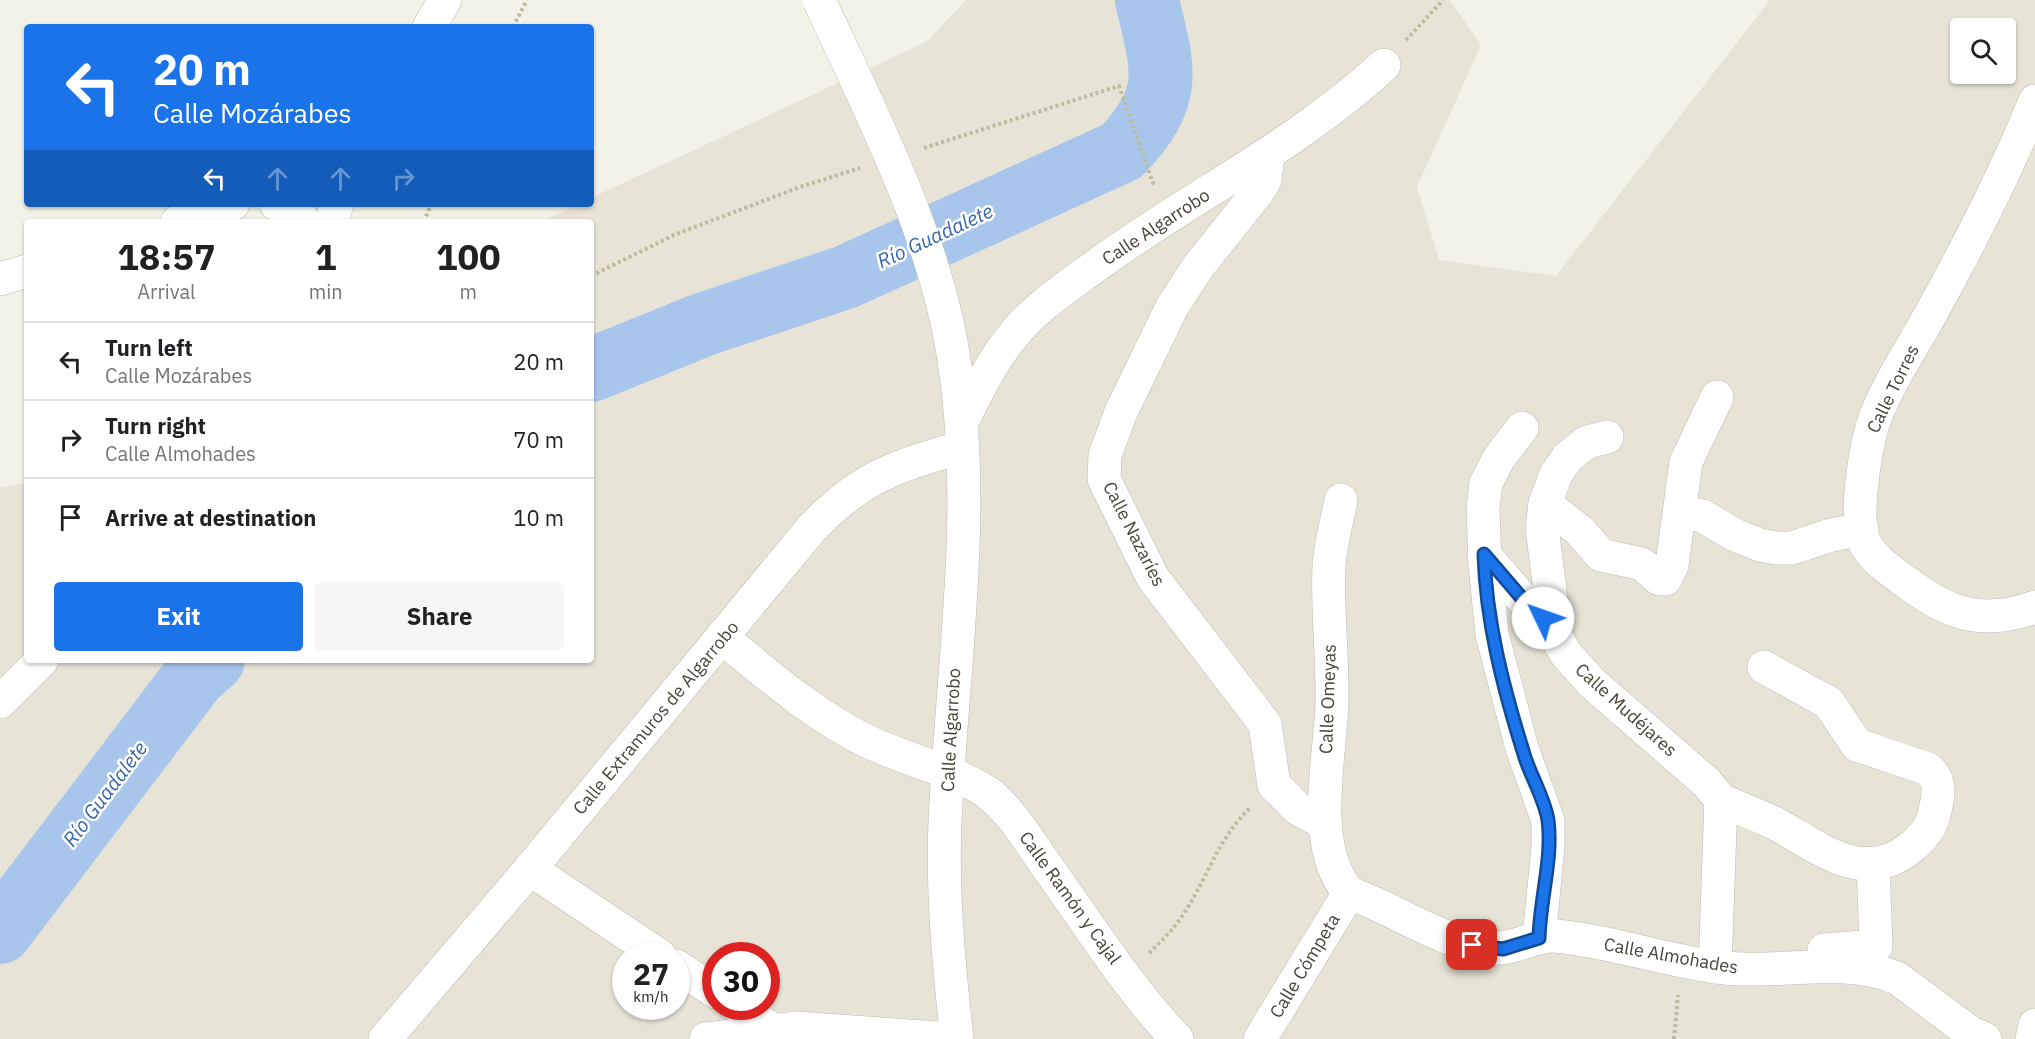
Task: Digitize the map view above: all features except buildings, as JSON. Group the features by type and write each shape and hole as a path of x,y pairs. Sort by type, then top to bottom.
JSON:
{"street":[{"path":"431,24 445,0"},
{"name":"Calle Algarrobo","path":"819,0 873,117 916,222 947,320 955,367 963,434 961,553 945,882 957,1039"},
{"name":"Calle Algarrobo","path":"963,434 991,365 1011,337 1048,301 1142,232 1268,156 1337,106 1384,65"},
{"name":"Calle Torres","path":"2035,101 1988,207 1876,417 1863,473 1862,529 1865,543 1874,555 1930,599 1951,609 1986,618 2005,617 2035,607"},
{"name":"Calle Nazaríes","path":"1268,156 1265,180 1257,193 1198,267 1172,307 1121,412 1105,455 1103,468 1107,489 1153,578 1265,724 1274,784"},
{"path":"186,219 224,207"},
{"path":"282,207 302,219"},
{"path":"0,279 24,271"},
{"path":"1545,504 1579,530 1601,555 1642,564 1659,579 1665,579 1672,565 1686,462 1717,397"},
{"path":"1522,428 1499,458 1486,483 1483,509 1485,589 1492,634 1522,748 1548,820 1548,847 1539,938"},
{"name":"Calle Extramuros de Algarrobo","path":"385,1039 530,869 812,528 851,492 886,471 963,434"},
{"name":"Calle Mudéjares","path":"1607,437 1587,441 1568,457 1556,474 1545,504 1542,528 1558,644 1592,683 1707,782 1721,800"},
{"name":"Calle Omeyas","path":"1341,500 1329,566 1332,706 1325,774 1326,824 1333,866 1349,893"},
{"path":"1680,512 1702,516 1735,535 1760,545 1776,548 1792,548 1832,535 1862,529"},
{"path":"1484,554 1531,609 1554,622"},
{"name":"Calle Ramón y Cajal","path":"723,638 791,694 836,725 913,762 975,786 1004,809 1126,976 1177,1039"},
{"path":"0,702 39,663"},
{"path":"1715,967 1721,800 1781,827 1823,854 1838,859 1889,858 1917,843 1932,823 1939,786 1936,776 1928,769 1857,745 1829,703 1764,667"},
{"path":"1274,784 1298,810 1326,824"},
{"path":"1797,969 1797,952 1876,946 1889,858"},
{"path":"530,869 639,942"},
{"name":"Calle Almohades","path":"1349,893 1447,937 1472,945 1503,949 1552,936 1715,967 1858,969 1886,974 1897,978 1971,1033 1985,1039"},
{"name":"Calle Cómpeta","path":"1260,1039 1349,893"},
{"path":"758,1020 773,1030"},
{"path":"2032,1039 2035,1025"},
{"path":"706,1039 773,1030 844,1030 951,1039"}],"path":[{"path":"515,24 527,0"},
{"path":"1384,65 1443,0"},
{"path":"1124,101 1149,171"},
{"path":"1126,976 1179,920 1230,829 1274,784"},
{"path":"1674,1039 1682,960"}],"shaded area":[{"path":"966,0 1450,0 1481,45 1417,187 1439,260 1556,276 1770,0 2035,0 2035,1039 0,1039 0,488 24,484 24,663 594,663 594,219 546,219 572,207 594,207 594,197 926,42"}],"waterway":[{"name":"Río Guadalete","path":"594,369 702,325 846,277 1122,151 1151,113 1160,80 1157,45 1147,0"},
{"name":"Río Guadalete","path":"0,932 194,677 210,663"}],"route":[{"path":"1472,945 1503,949 1516,947 1539,938 1549,833 1546,809 1527,767 1492,634 1485,589 1484,554 1531,609 1543,618"}]}
